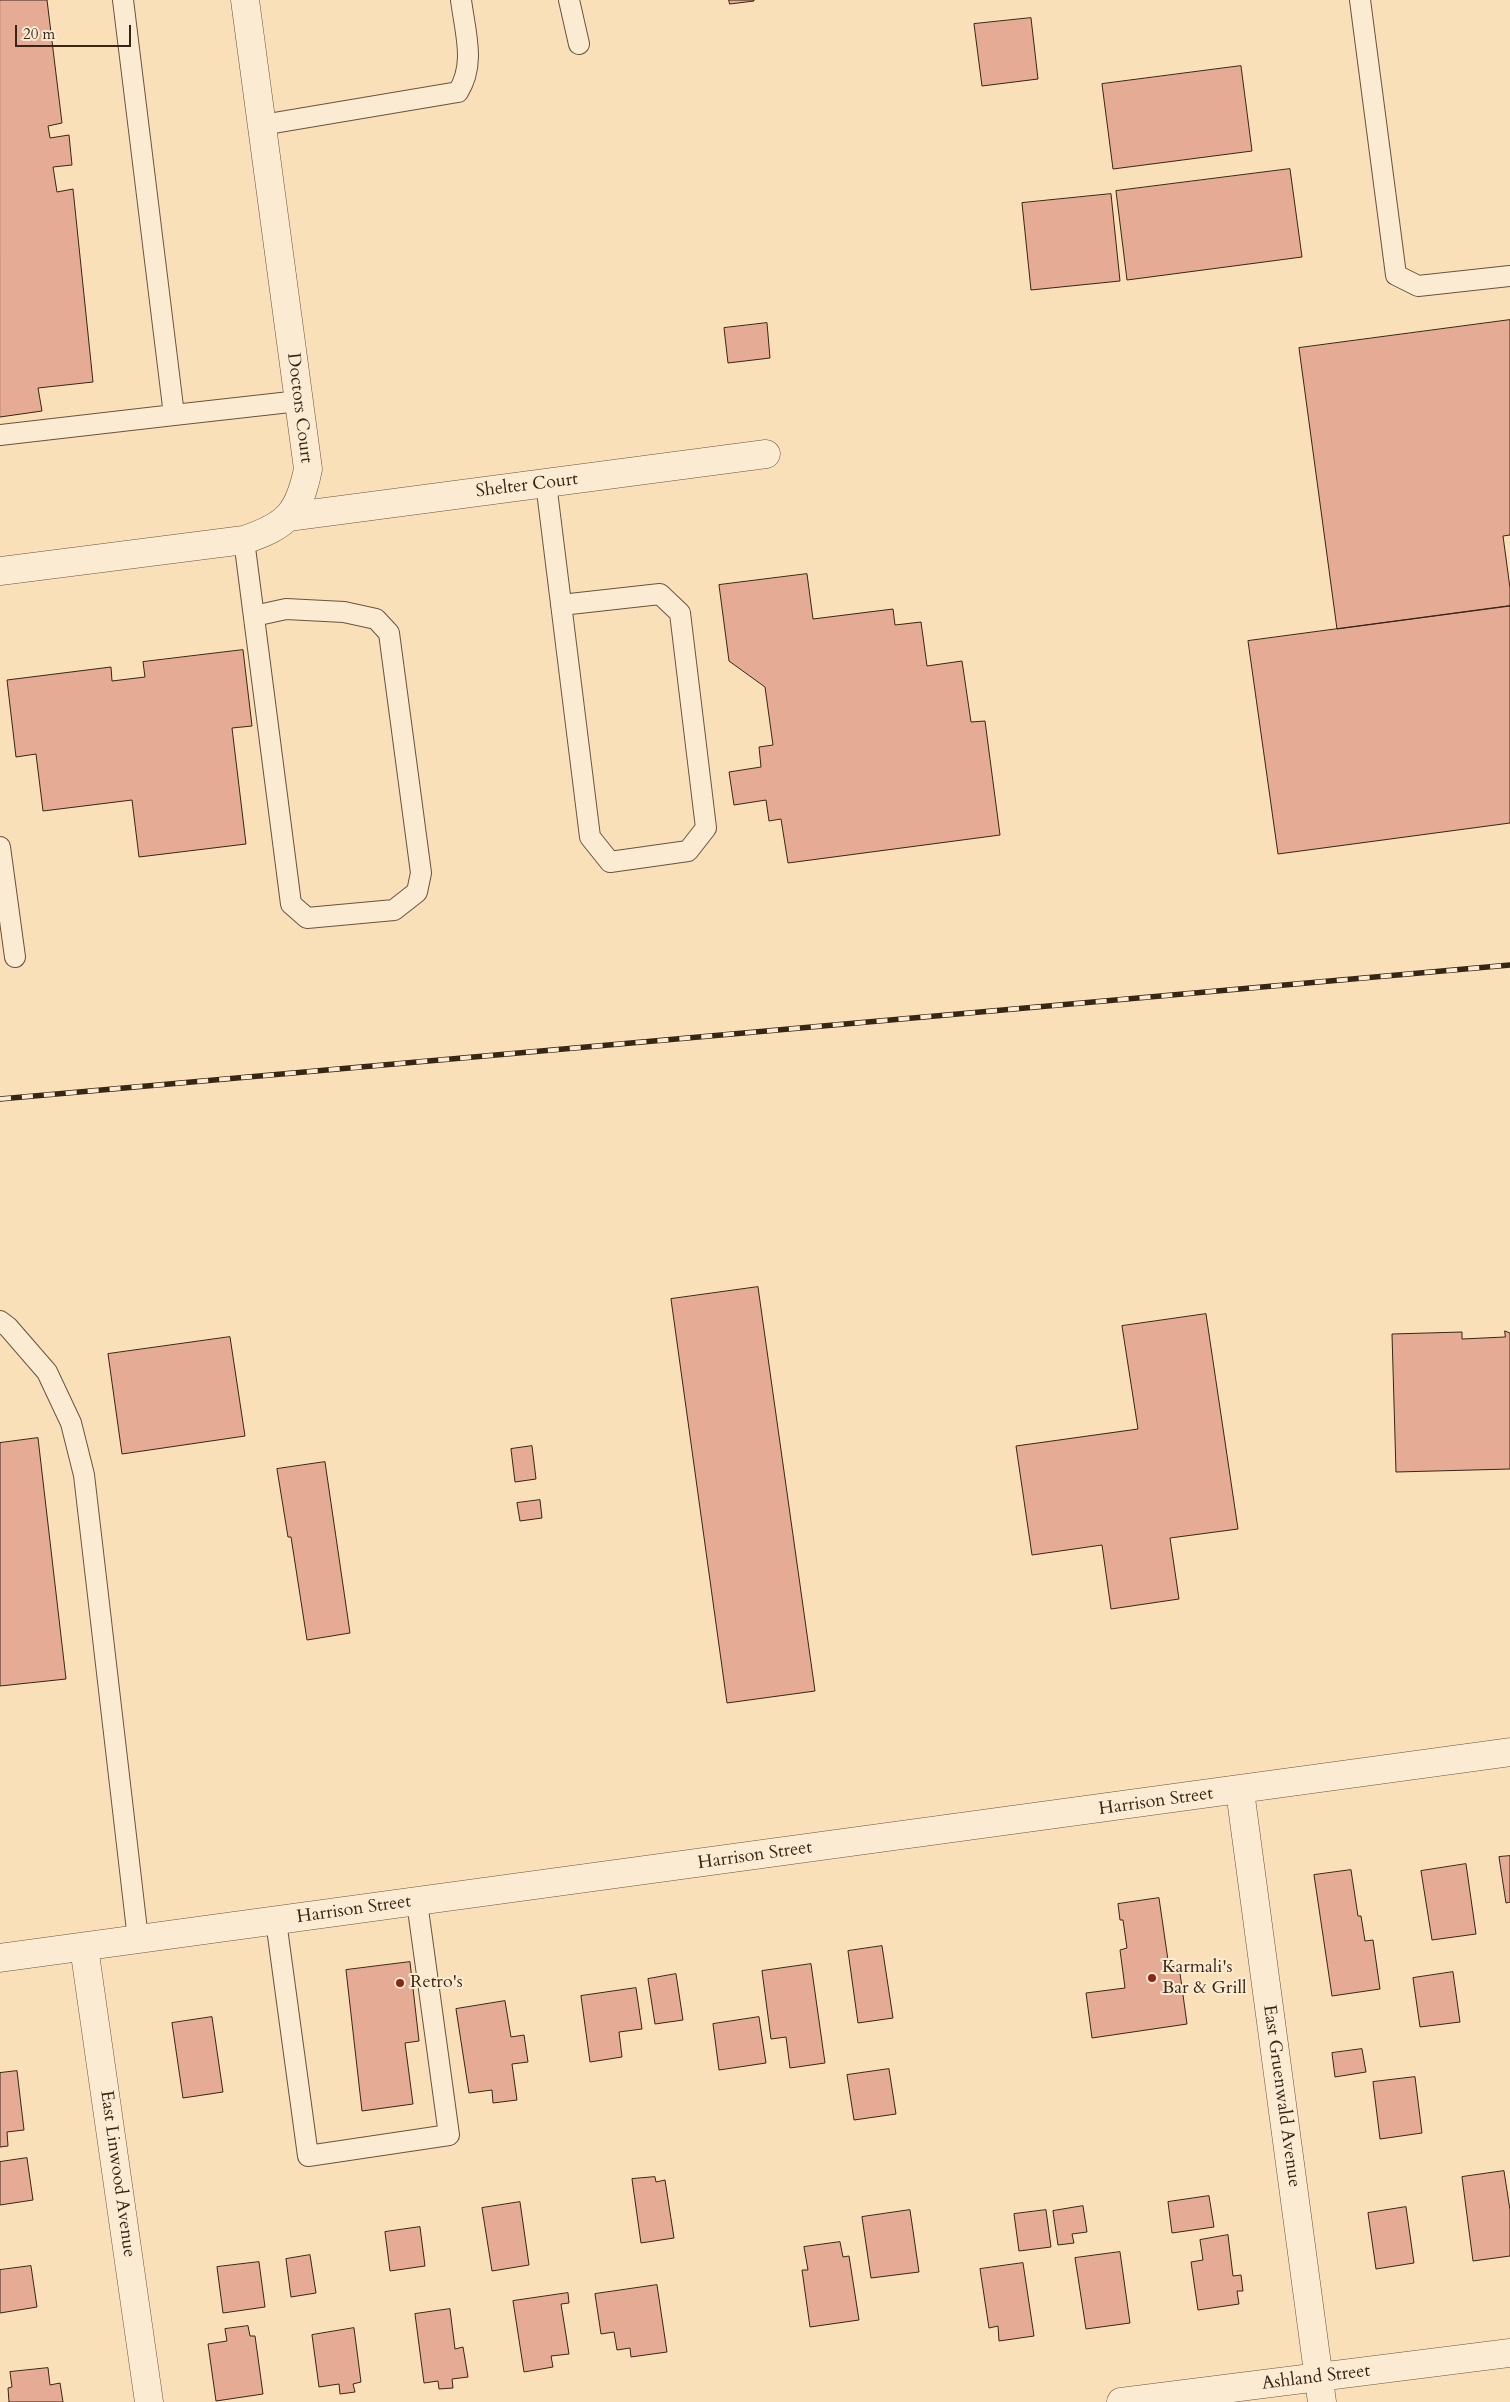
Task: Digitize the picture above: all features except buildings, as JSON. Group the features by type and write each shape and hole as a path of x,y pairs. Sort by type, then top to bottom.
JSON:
{"street":[{"name":"Doctors Court","path":"0,571 244,540 268,532 288,517 303,494 308,469 246,0"},
{"name":"Shelter Court","path":"288,517 766,454"},
{"name":"Harrison Street","path":"0,1958 1240,1791 1510,1752"},
{"name":"East Gruenwald Avenue","path":"1240,1791 1320,2390"},
{"name":"East Linwood Avenue","path":"84,1947 149,2402"},
{"name":"Ashland Street","path":"1121,2402 1320,2390 1510,2353"}],"lane":[{"path":"123,0 174,415"},
{"path":"262,126 458,92 464,83 469,66 461,0"},
{"path":"569,0 579,44"},
{"path":"1360,0 1396,275 1418,286 1510,276"},
{"path":"0,435 299,400"},
{"path":"546,483 561,605 590,837 610,862 688,851 706,828 680,613 660,594 561,605"},
{"path":"244,540 291,904 308,918 394,910 417,892 420,873 389,633 376,619 344,612 286,609 254,616"},
{"path":"0,847 15,957"},
{"path":"0,1321 8,1326 47,1372 71,1423 84,1475 138,1940"},
{"path":"276,1921 308,2156 449,2135 416,1902"}],"railway":[{"path":"0,1099 1510,965"}],"place":[{"name":"Karmali's Bar & Grill","path":"1152,1978"},
{"name":"Retro's","path":"400,1983"}]}
